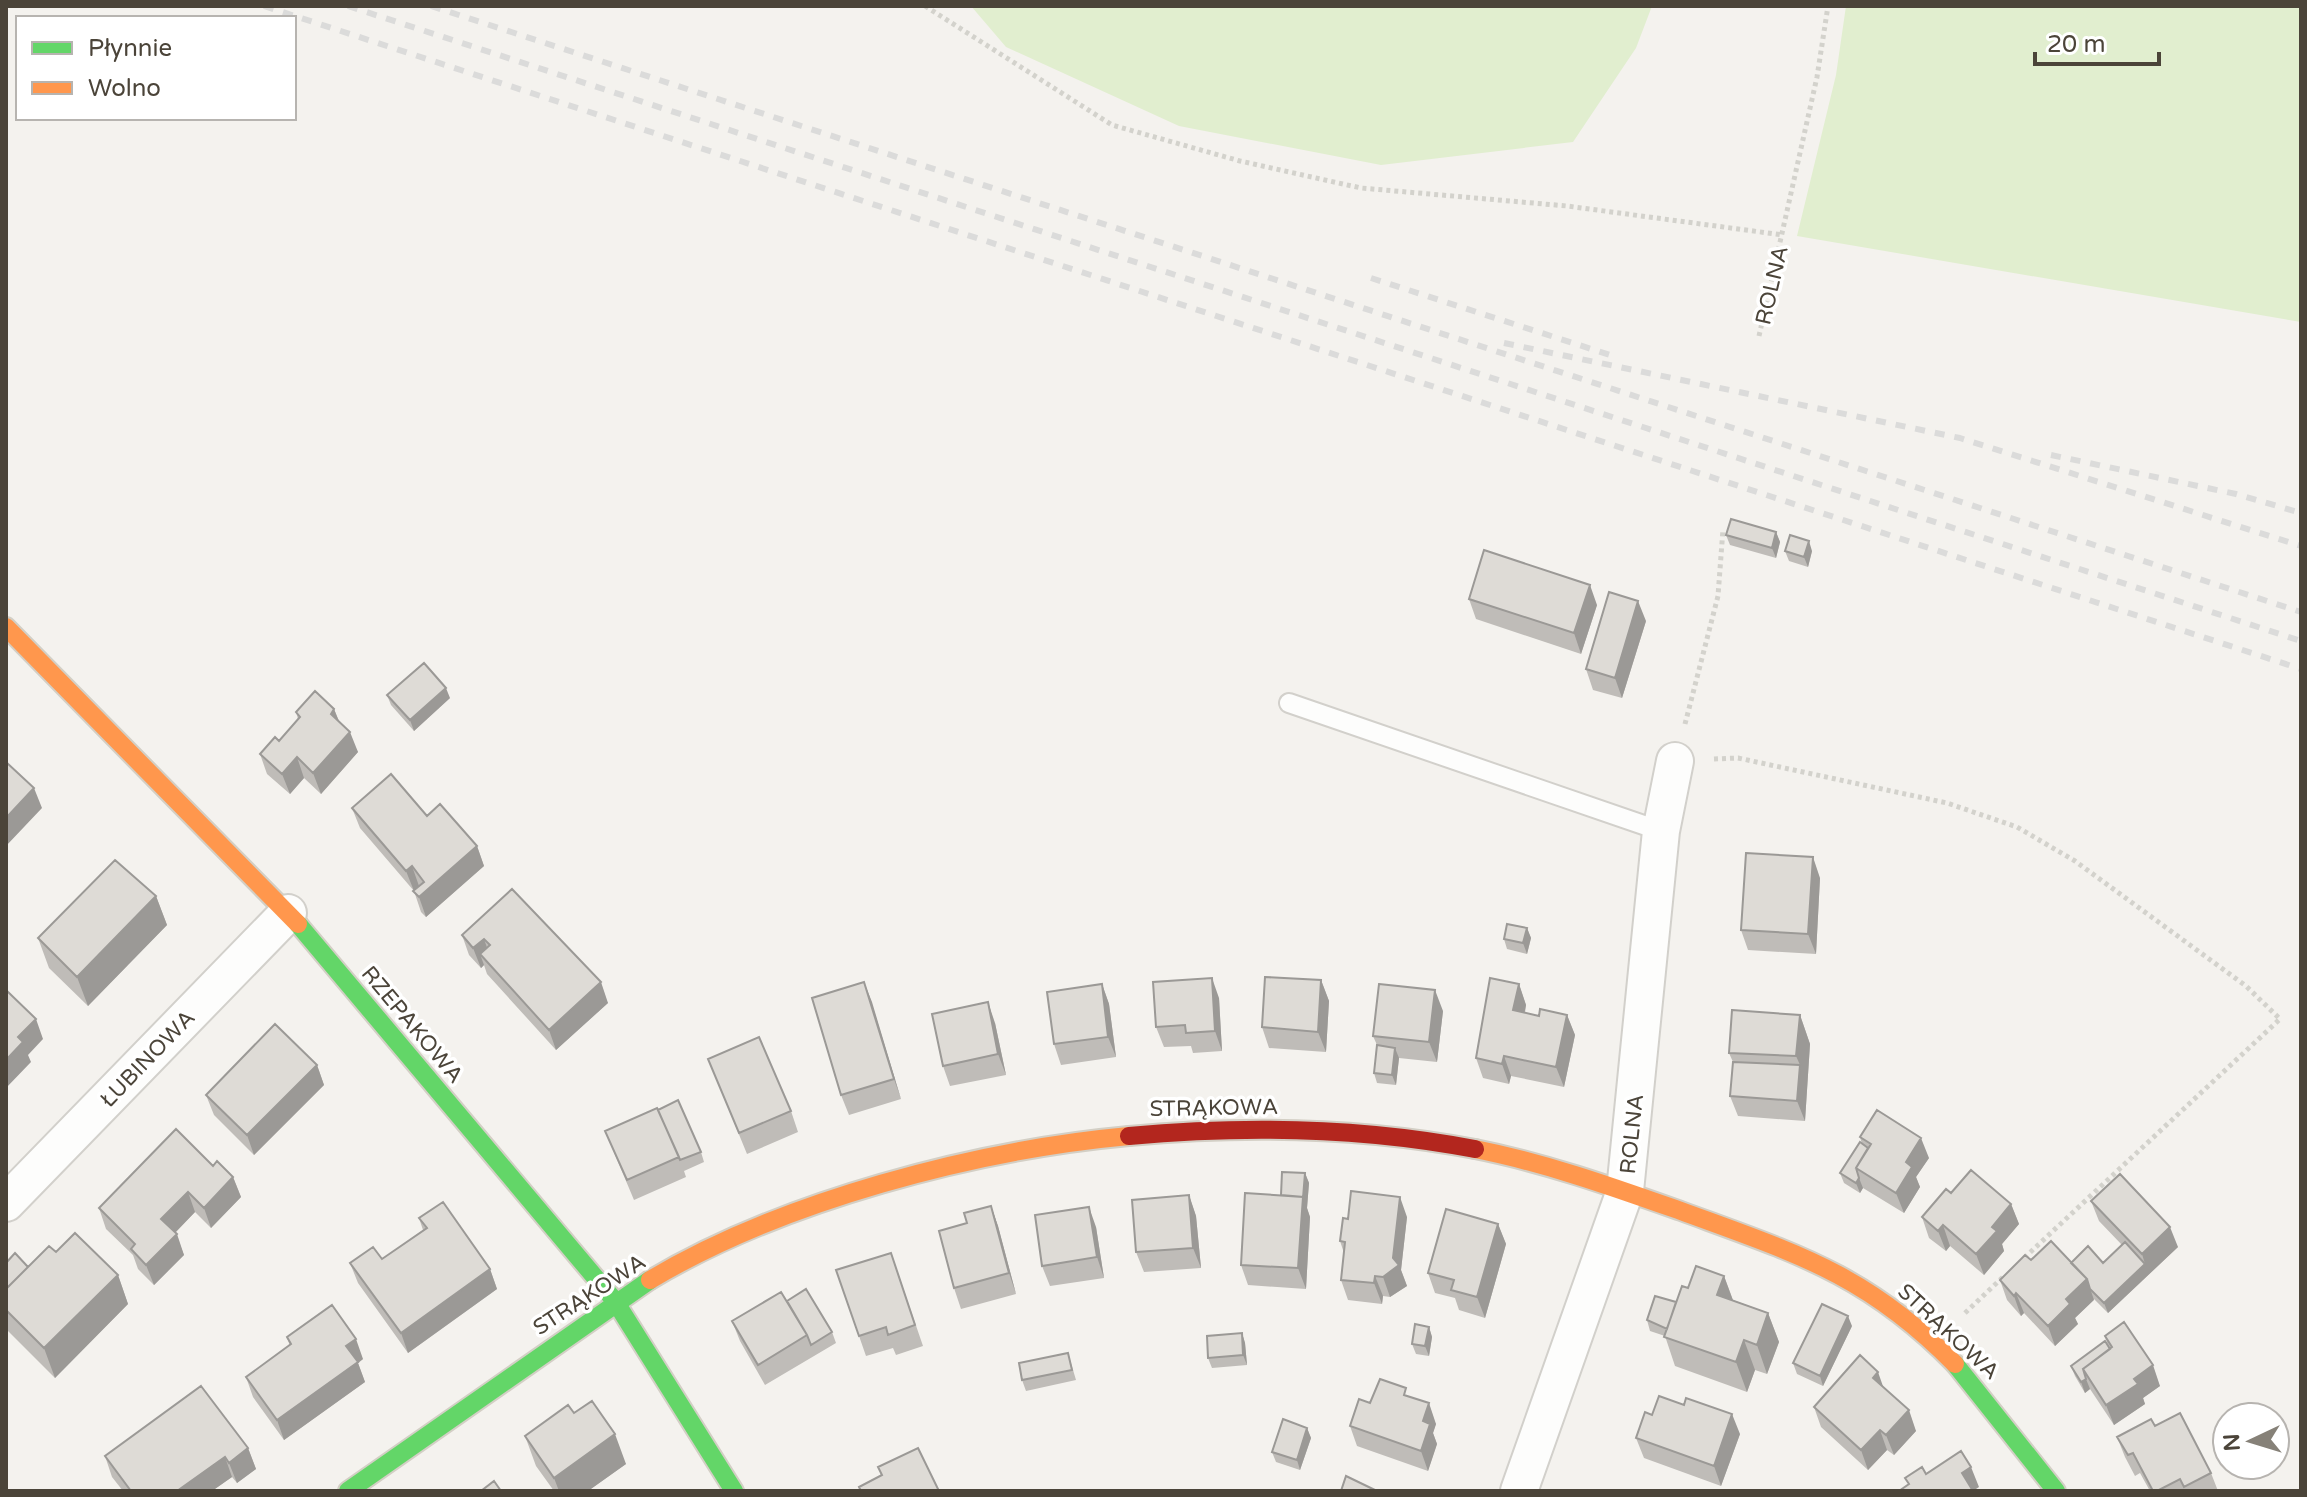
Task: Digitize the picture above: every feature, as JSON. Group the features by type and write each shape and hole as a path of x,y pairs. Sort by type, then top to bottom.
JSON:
{"street":[{"name":"RZEPAKOWA","path":"6,627 288,913 615,1301 734,1491"},
{"name":"ROLNA","path":"1519,1491 1625,1191 1661,831 1675,761"},
{"name":"ŁUBINOWA","path":"6,1203 288,913"},
{"name":"STRĄKOWA","path":"348,1491 615,1301 705,1251 841,1197 999,1156 1129,1133 1261,1128 1380,1133 1504,1154 1625,1191 1817,1261 1883,1300 1932,1344 1994,1407 2056,1491"}],"lane":[{"path":"1289,703 1661,831"}],"path":[{"path":"925,6 1112,125 1240,161 1361,188 1567,206 1783,235"},
{"name":"ROLNA","path":"1759,336 1817,77 1828,6"},
{"path":"1723,529 1718,596 1675,761 1738,758 1947,803 2017,827 2075,861 2246,986 2280,1019 1932,1344"}],"green space":[{"path":"971,6 1652,6 1636,48 1573,142 1381,165 1179,126 1006,47"},
{"path":"1846,6 2301,6 2301,322 1797,236 1836,75"}],"building":[{"path":"1731,519 1776,532 1772,548 1726,535"},
{"path":"1790,535 1809,541 1804,557 1785,551"},
{"path":"1484,550 1590,585 1574,633 1469,599"},
{"path":"1609,592 1638,601 1615,678 1586,669"},
{"path":"424,663 446,688 410,720 387,695"},
{"path":"315,691 334,709 331,714 350,732 313,773 297,757 282,774 260,754 275,737 279,741 300,717 296,712"},
{"path":"6,762 34,788 6,818"},
{"path":"391,774 427,816 440,804 477,846 419,897 413,891 424,882 412,866 406,871 352,808"},
{"path":"1746,853 1813,857 1808,934 1741,930"},
{"path":"115,860 156,896 77,977 38,938"},
{"path":"512,889 601,982 549,1030 480,954 490,945 484,939 473,948 462,935"},
{"path":"1507,924 1527,928 1523,943 1504,939"},
{"path":"1265,977 1321,980 1318,1032 1262,1027"},
{"path":"1212,978 1215,1031 1186,1033 1185,1025 1156,1027 1153,982"},
{"path":"1490,978 1519,984 1513,1010 1539,1016 1540,1009 1567,1015 1556,1067 1504,1056 1502,1064 1476,1058"},
{"path":"864,982 894,1079 841,1095 812,998"},
{"path":"1102,984 1108,1037 1054,1044 1047,992"},
{"path":"1379,984 1435,990 1429,1042 1373,1036"},
{"path":"6,990 36,1019 18,1037 23,1042 6,1060"},
{"path":"988,1002 998,1054 943,1066 932,1014"},
{"path":"1732,1010 1800,1015 1796,1056 1729,1053"},
{"path":"275,1024 317,1065 247,1135 206,1095"},
{"path":"759,1037 791,1111 739,1133 708,1059"},
{"path":"1377,1045 1395,1048 1392,1075 1374,1073"},
{"path":"1733,1062 1800,1065 1797,1101 1730,1096"},
{"path":"678,1100 701,1152 680,1160 658,1110"},
{"path":"657,1108 679,1157 627,1180 605,1131"},
{"path":"1877,1110 1921,1138 1906,1162 1912,1167 1896,1193 1856,1168 1871,1144 1860,1137"},
{"path":"176,1129 213,1166 217,1161 233,1177 204,1208 188,1192 161,1219 177,1234 146,1265 131,1249 135,1244 99,1208"},
{"path":"1860,1142 1868,1148 1856,1168 1859,1178 1856,1183 1840,1173"},
{"path":"1971,1170 2011,1204 1992,1227 1997,1231 1976,1254 1943,1225 1938,1231 1922,1217 1946,1189 1951,1193"},
{"path":"1282,1172 1305,1173 1303,1198 1281,1195"},
{"path":"2120,1174 2170,1227 2142,1254 2091,1201"},
{"path":"1351,1191 1400,1197 1393,1258 1399,1265 1383,1277 1375,1276 1374,1283 1341,1280 1345,1242 1340,1241 1343,1218 1348,1219"},
{"path":"1245,1193 1303,1197 1298,1268 1241,1265"},
{"path":"1189,1195 1193,1248 1136,1252 1132,1200"},
{"path":"443,1202 490,1269 401,1333 350,1263 373,1247 382,1259 427,1228 419,1218"},
{"path":"991,1206 1009,1273 954,1288 939,1231 967,1223 964,1213"},
{"path":"1089,1207 1097,1257 1042,1266 1035,1215"},
{"path":"1446,1209 1498,1224 1477,1297 1451,1290 1454,1280 1428,1273"},
{"path":"75,1233 118,1275 44,1348 6,1310 6,1289 49,1246 56,1252"},
{"path":"2051,1241 2087,1279 2066,1299 2070,1304 2048,1326 2000,1280 2025,1255 2031,1260"},
{"path":"2125,1242 2145,1264 2104,1303 2071,1263 2088,1246 2103,1263"},
{"path":"15,1253 28,1267 6,1289 6,1263"},
{"path":"891,1253 915,1325 888,1335 886,1327 859,1336 836,1270"},
{"path":"1696,1266 1724,1276 1717,1295 1768,1313 1757,1345 1744,1340 1736,1362 1664,1337 1682,1286 1688,1288"},
{"path":"806,1289 832,1332 811,1345 787,1301"},
{"path":"781,1292 807,1335 758,1365 732,1321"},
{"path":"1655,1296 1676,1302 1667,1329 1647,1320"},
{"path":"1822,1304 1848,1316 1820,1376 1793,1363"},
{"path":"332,1305 356,1339 346,1346 358,1362 277,1420 246,1377 291,1344 287,1337"},
{"path":"2124,1322 2153,1365 2134,1379 2138,1384 2106,1405 2083,1369 2112,1347 2105,1336"},
{"path":"1415,1324 1429,1327 1425,1346 1412,1344"},
{"path":"1242,1333 1243,1355 1208,1358 1207,1336"},
{"path":"2105,1341 2110,1349 2083,1369 2086,1379 2081,1382 2071,1366"},
{"path":"1068,1353 1072,1370 1022,1380 1019,1363"},
{"path":"1860,1355 1878,1372 1873,1378 1909,1410 1886,1435 1880,1430 1861,1450 1814,1407"},
{"path":"1380,1379 1406,1388 1404,1395 1429,1403 1423,1421 1430,1424 1421,1451 1350,1426 1359,1399 1370,1403"},
{"path":"201,1386 248,1448 229,1463 225,1457 177,1491 131,1491 105,1456"},
{"path":"1659,1396 1684,1405 1686,1398 1732,1414 1714,1466 1636,1438 1645,1412 1652,1415"},
{"path":"592,1401 615,1434 554,1478 525,1436 568,1405 574,1413"},
{"path":"2180,1413 2211,1473 2184,1487 2180,1479 2153,1491 2133,1453 2128,1455 2117,1437 2151,1419 2155,1426"},
{"path":"1283,1419 1307,1428 1297,1460 1272,1452"},
{"path":"918,1448 939,1491 861,1491 859,1487 882,1475 878,1467"},
{"path":"1961,1451 1971,1467 1962,1473 1973,1491 1899,1491 1909,1484 1905,1478 1922,1467 1926,1474"},
{"path":"1346,1476 1377,1491 1341,1491"},
{"path":"494,1481 501,1491 481,1491"}],"railway":[{"path":"264,6 295,16"},
{"path":"348,6 2301,641"},
{"path":"431,6 2301,612"},
{"path":"296,16 2301,669"},
{"path":"1371,278 1610,355"},
{"path":"1504,343 1960,438 2301,546"},
{"path":"2051,455 2236,494 2301,513"}],"traffic: fast":[{"path":"298,924 615,1301 734,1491"},
{"path":"348,1491 650,1280"},
{"path":"1955,1364 2056,1491"}],"traffic: slow":[{"path":"6,627 298,924"},
{"path":"650,1280 759,1226 882,1184 1008,1153 1129,1136"},
{"path":"1475,1149 1528,1161 1605,1185 1795,1254 1860,1287 1891,1308 1955,1364"}],"traffic: jam":[{"path":"1129,1136 1217,1130 1303,1130 1389,1136 1475,1149"}]}
